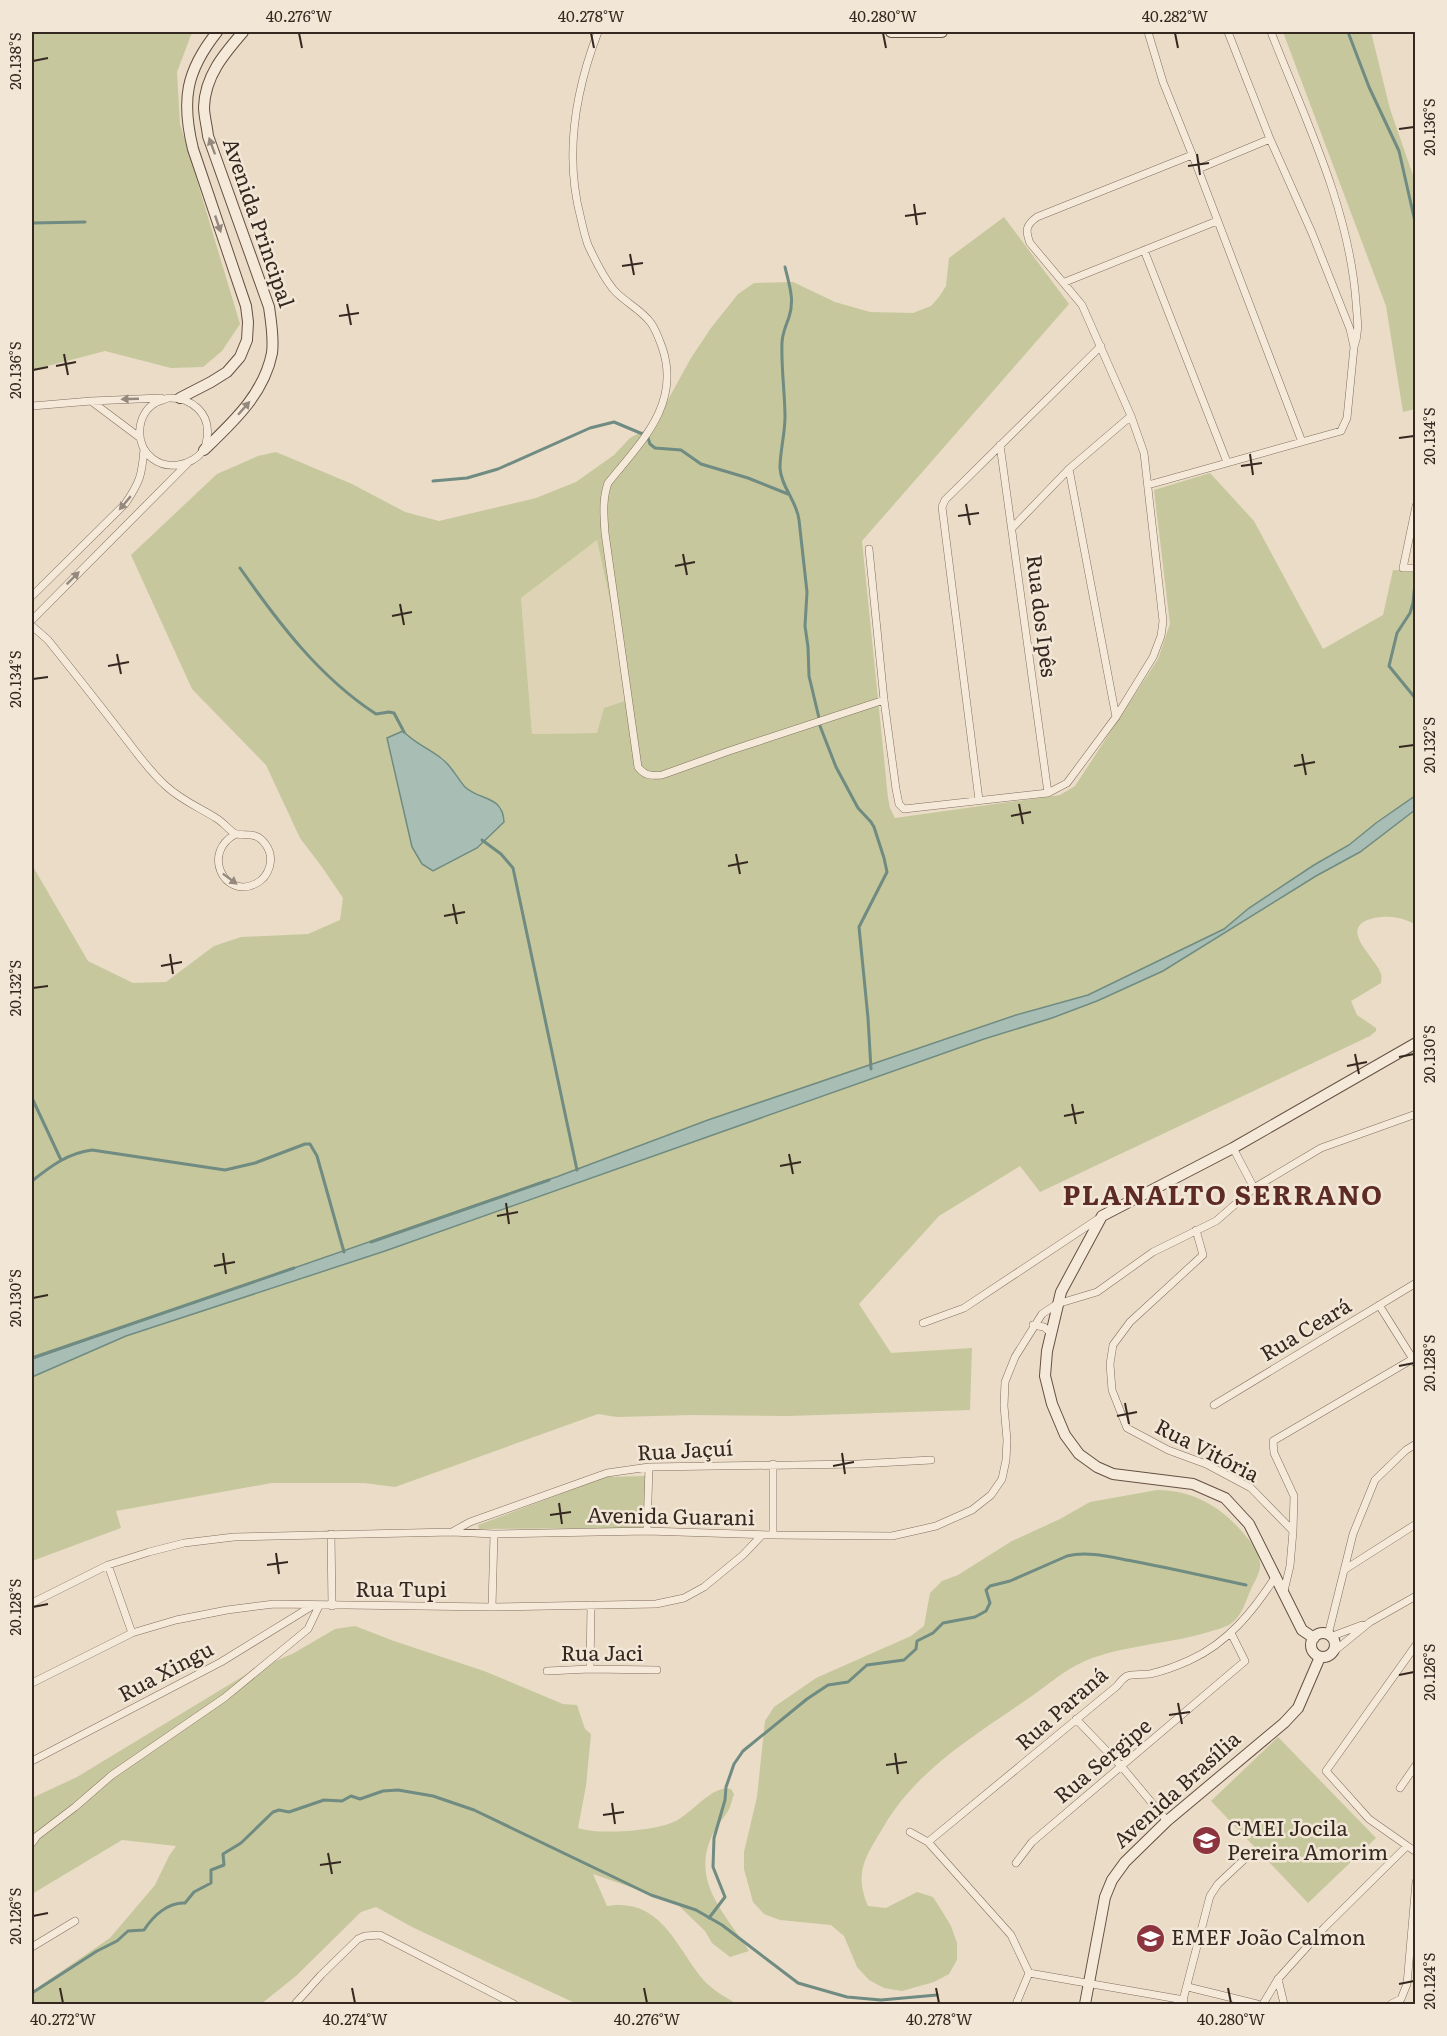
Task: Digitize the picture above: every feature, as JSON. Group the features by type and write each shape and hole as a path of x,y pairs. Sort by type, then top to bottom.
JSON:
{"street":[{"name":"Avenida Principal","path":"180,398 227,372 240,357 247,340 246,306 200,172 187,125 187,99 191,74 201,52 217,32"},
{"name":"Avenida Principal","path":"204,450 252,399 264,379 272,352 272,328 268,307 208,136 204,107 209,81 221,57 243,32"},
{"path":"598,32 588,58 574,118 572,162 576,202 588,245 613,289 650,321 655,330 666,358 668,380 667,391 656,421 608,483 603,512 638,767 643,773 651,776 662,775 884,700"},
{"path":"891,32 942,32"},
{"path":"1148,32 1162,82 1198,169 1302,442"},
{"path":"1228,32 1270,139 1312,233 1350,329 1354,347"},
{"path":"1148,485 1341,431 1345,425 1354,347 1359,333 1354,267 1338,206 1271,32"},
{"path":"1198,169 1270,139"},
{"path":"869,549 884,700 896,789 901,807 904,809 1048,793 1067,783 1116,717 1153,657 1161,636 1163,621 1144,453 1131,416 1082,305 1030,243 1026,232 1030,222 1037,217 1192,155"},
{"path":"1065,282 1217,221"},
{"path":"1144,250 1227,462"},
{"path":"980,800 942,507 945,500 1101,346"},
{"path":"32,596 126,504 142,475 144,449 140,437 140,424 146,412 156,403 168,398"},
{"path":"32,406 91,401 180,398 192,403 200,410 206,420 208,432 204,450 190,461 32,620"},
{"path":"91,401 140,437"},
{"path":"1013,527 1069,469 1131,416"},
{"name":"Rua dos Ipês","path":"1000,445 1048,793"},
{"path":"144,449 153,459 165,465 178,466 190,461"},
{"path":"1069,469 1116,717"},
{"path":"1416,506 1403,568 1416,568"},
{"path":"32,626 48,640 166,786 187,802 218,819 236,834 254,835 267,846 271,863 263,878 248,886 231,883 219,870 218,853 228,838 236,834"},
{"path":"923,1323 964,1308 1102,1216 1233,1148 1414,1046"},
{"path":"1057,1304 1097,1292 1153,1252 1216,1221 1254,1188 1321,1148 1416,1114"},
{"path":"1233,1148 1254,1188"},
{"path":"1102,1216 1070,1272 1057,1304 1051,1333 1045,1376 1052,1404 1065,1435 1079,1454 1097,1467 1113,1474 1193,1484 1225,1498 1250,1524 1302,1630 1314,1638"},
{"name":"Rua Vitória","path":"1196,1230 1203,1255 1130,1322 1113,1345 1110,1364 1112,1390 1127,1428 1168,1450 1206,1464 1251,1488 1293,1531"},
{"name":"Rua Ceará","path":"1214,1405 1416,1283"},
{"name":"Avenida Guarani","path":"32,1604 108,1565 184,1543 234,1537 452,1532 892,1536 936,1526 972,1510 991,1495 1002,1479 1006,1460 1005,1382 1015,1357 1034,1325 1042,1314 1057,1304"},
{"path":"1284,1591 1290,1566 1294,1496 1274,1453 1273,1441 1414,1360 1379,1305"},
{"path":"1034,1325 1044,1327 1051,1333"},
{"path":"1332,1653 1334,1644 1329,1636 1353,1534 1375,1480 1406,1450 1416,1444"},
{"name":"Rua Jaçuí","path":"452,1532 470,1522 607,1473 649,1467 858,1464 931,1460"},
{"path":"772,1535 773,1464"},
{"path":"647,1532 649,1467"},
{"path":"1344,1570 1416,1524"},
{"path":"331,1534 332,1606"},
{"path":"492,1607 494,1534"},
{"name":"Rua Tupi","path":"32,1683 132,1633 176,1620 227,1610 274,1604 492,1607 656,1604 684,1599 704,1587 735,1562 762,1535"},
{"path":"108,1565 132,1633"},
{"name":"Rua Paraná","path":"928,1842 975,1806 1117,1686 1122,1679 1130,1675 1140,1676 1154,1673 1191,1660 1213,1647 1231,1633 1252,1610 1276,1575"},
{"path":"1370,1622 1329,1636 1320,1634 1312,1641 1311,1649 1320,1657 1327,1656 1370,1622 1416,1596"},
{"path":"590,1669 591,1605"},
{"path":"32,1843 37,1836 112,1776 224,1698 308,1629 316,1606"},
{"name":"Rua Xingu","path":"32,1761 221,1662 316,1606"},
{"name":"Rua Sergipe","path":"1016,1863 1032,1842 1245,1661 1231,1633"},
{"path":"1415,1647 1326,1771 1370,1819 1416,1852"},
{"name":"Avenida Brasília","path":"1085,2004 1100,1919 1112,1880 1125,1862 1167,1821 1284,1723 1298,1708 1320,1657"},
{"name":"Rua Jaci","path":"548,1671 657,1670"},
{"path":"1076,1719 1122,1767 1167,1821"},
{"path":"1400,1788 1416,1765"},
{"path":"910,1832 928,1842 1011,1935 1029,1973 1016,2004"},
{"path":"1263,2004 1278,1979 1325,1927 1407,1846"},
{"path":"1029,1973 1183,2002 1210,1896 1218,1884 1250,1854"},
{"path":"1391,2004 1402,2002 1407,1984 1416,1882"},
{"path":"32,1947 75,1921"},
{"path":"295,2004 358,1939 364,1936 380,1935 505,2002 514,2004"},
{"path":"1278,1979 1284,2004"},
{"path":"1188,1987 1255,2004"}],"shaded area":[{"path":"597,540 631,699 598,733 532,734 521,598"},
{"path":"403,731 445,761 465,787 495,803 503,813 504,822 477,848 433,871 422,864 412,847 387,738"},
{"path":"1415,796 1415,810 1360,852 1316,876 1163,971 1097,1001 385,1251 126,1336 32,1377 32,1359 559,1176 708,1120 1016,1015 1088,995 1224,929 1249,908 1349,845"}],"green space":[{"path":"32,32 195,32 191,35 177,72 180,124 240,324 222,351 203,367 171,368 105,351 32,370"},
{"path":"1283,32 1371,32 1390,109 1415,181 1415,409 1403,412 1386,306"},
{"path":"1004,217 1069,304 862,541 888,798 895,818 1060,795 1075,786 1158,659 1170,624 1154,490 1210,473 1254,521 1323,649 1383,615 1393,570 1415,571 1415,796 1349,845 1249,908 1224,929 1088,995 1016,1015 708,1120 559,1176 32,1359 32,865 88,961 133,983 166,982 214,946 241,937 308,934 340,920 343,898 300,838 266,765 192,689 131,555 217,474 258,456 276,452 352,484 405,512 439,521 536,498 576,482 614,455 630,438 645,430 658,418 691,358 711,328 738,294 754,283 793,282 835,302 870,312 913,313 931,306 939,297 946,286 949,258","holes":["597,540 631,699 604,708 597,733 532,734 521,598","403,731 411,740 444,759 467,789 502,808 412,847 388,739"]},
{"path":"1415,810 1415,924 1400,918 1385,917 1363,922 1358,928 1361,943 1381,974 1381,983 1351,1001 1357,1015 1376,1028 1376,1031 1370,1036 1040,1192 1020,1166 939,1216 859,1304 891,1353 972,1348 970,1410 788,1416 617,1417 598,1414 395,1487 364,1483 272,1483 116,1511 121,1528 32,1561 32,1377 126,1336 385,1251 1097,1001 1163,971 1316,876 1360,852"},
{"path":"645,1476 644,1528 479,1529 478,1525 605,1477"},
{"path":"1157,1490 1197,1498 1220,1511 1240,1529 1256,1551 1260,1564 1258,1575 1241,1612 1231,1623 1190,1637 1113,1652 1077,1665 949,1754 913,1787 898,1806 872,1846 864,1864 862,1883 864,1894 868,1906 886,1908 917,1892 933,1897 951,1926 957,1943 957,1960 949,1974 934,1982 902,1991 884,1988 869,1980 857,1967 844,1936 831,1925 780,1920 764,1914 753,1902 744,1869 744,1852 757,1797 765,1721 774,1707 816,1678 911,1636 924,1626 930,1593 942,1581 958,1575 1012,1541 1090,1502"},
{"path":"355,1626 484,1671 563,1704 577,1705 585,1729 591,1734 586,1786 578,1828 611,1832 662,1826 678,1820 716,1791 731,1789 734,1794 730,1807 709,1843 706,1873 723,1913 749,1951 730,1957 712,1943 705,1931 676,1903 593,1874 607,1906 625,1905 640,1909 652,1916 673,1937 704,1980 717,1992 737,2004 577,2004 414,1928 376,1907 361,1912 296,1976 261,2004 32,2004 32,1988 34,1990 110,1938 155,1885 176,1846 122,1840 32,1894 32,1798 77,1777 250,1672 294,1653 335,1629"},
{"path":"1278,1737 1376,1838 1308,1903 1211,1801"}],"waterway":[{"path":"1348,32 1369,87 1399,151 1416,226"},
{"path":"32,223 85,222"},
{"path":"785,267 791,292 791,311 782,340 785,417 780,468 783,481 798,513 807,592 805,626 809,676 819,718"},
{"path":"433,481 467,478 498,469 590,428 614,422 645,435"},
{"path":"648,438 650,444 655,448 681,450 701,464 748,478 788,494"},
{"path":"240,568 269,608 318,666 355,699 376,714 394,713 404,732"},
{"path":"1416,572 1413,603 1410,613 1397,633 1389,666 1416,699"},
{"path":"820,726 836,767 858,808 874,827 887,872 859,927 871,1069"},
{"path":"482,840 501,854 513,868 577,1170"},
{"path":"32,1098 61,1160"},
{"path":"32,1181 67,1157 92,1150 225,1170 255,1163 310,1144 317,1156 344,1252"},
{"path":"371,1242 549,1180"},
{"path":"32,1358 294,1268"},
{"path":"709,1918 725,1897 713,1867 714,1838 734,1764 743,1751 807,1699 828,1685 848,1682 867,1665 904,1660 916,1649 917,1641 933,1633 943,1623 975,1617 986,1611 990,1603 986,1590 990,1586 1010,1581 1067,1556 1083,1554 1107,1556 1246,1585"},
{"path":"32,1993 97,1951 117,1941 128,1931 144,1930 156,1915 167,1907 185,1903 194,1892 211,1883 211,1870 224,1865 223,1854 241,1843 273,1812 279,1810 289,1812 324,1800 342,1801 351,1796 360,1799 383,1791 398,1790 433,1796 474,1810 651,1895 696,1910 722,1925 798,1983 847,1997 881,2000 937,1995"}],"place":[{"name":"CMEI Jocila Pereira Amorim","path":"1206,1841"},
{"name":"EMEF João Calmon","path":"1150,1938"}],"district":[{"name":"PLANALTO SERRANO","path":"1223,1196"}]}
